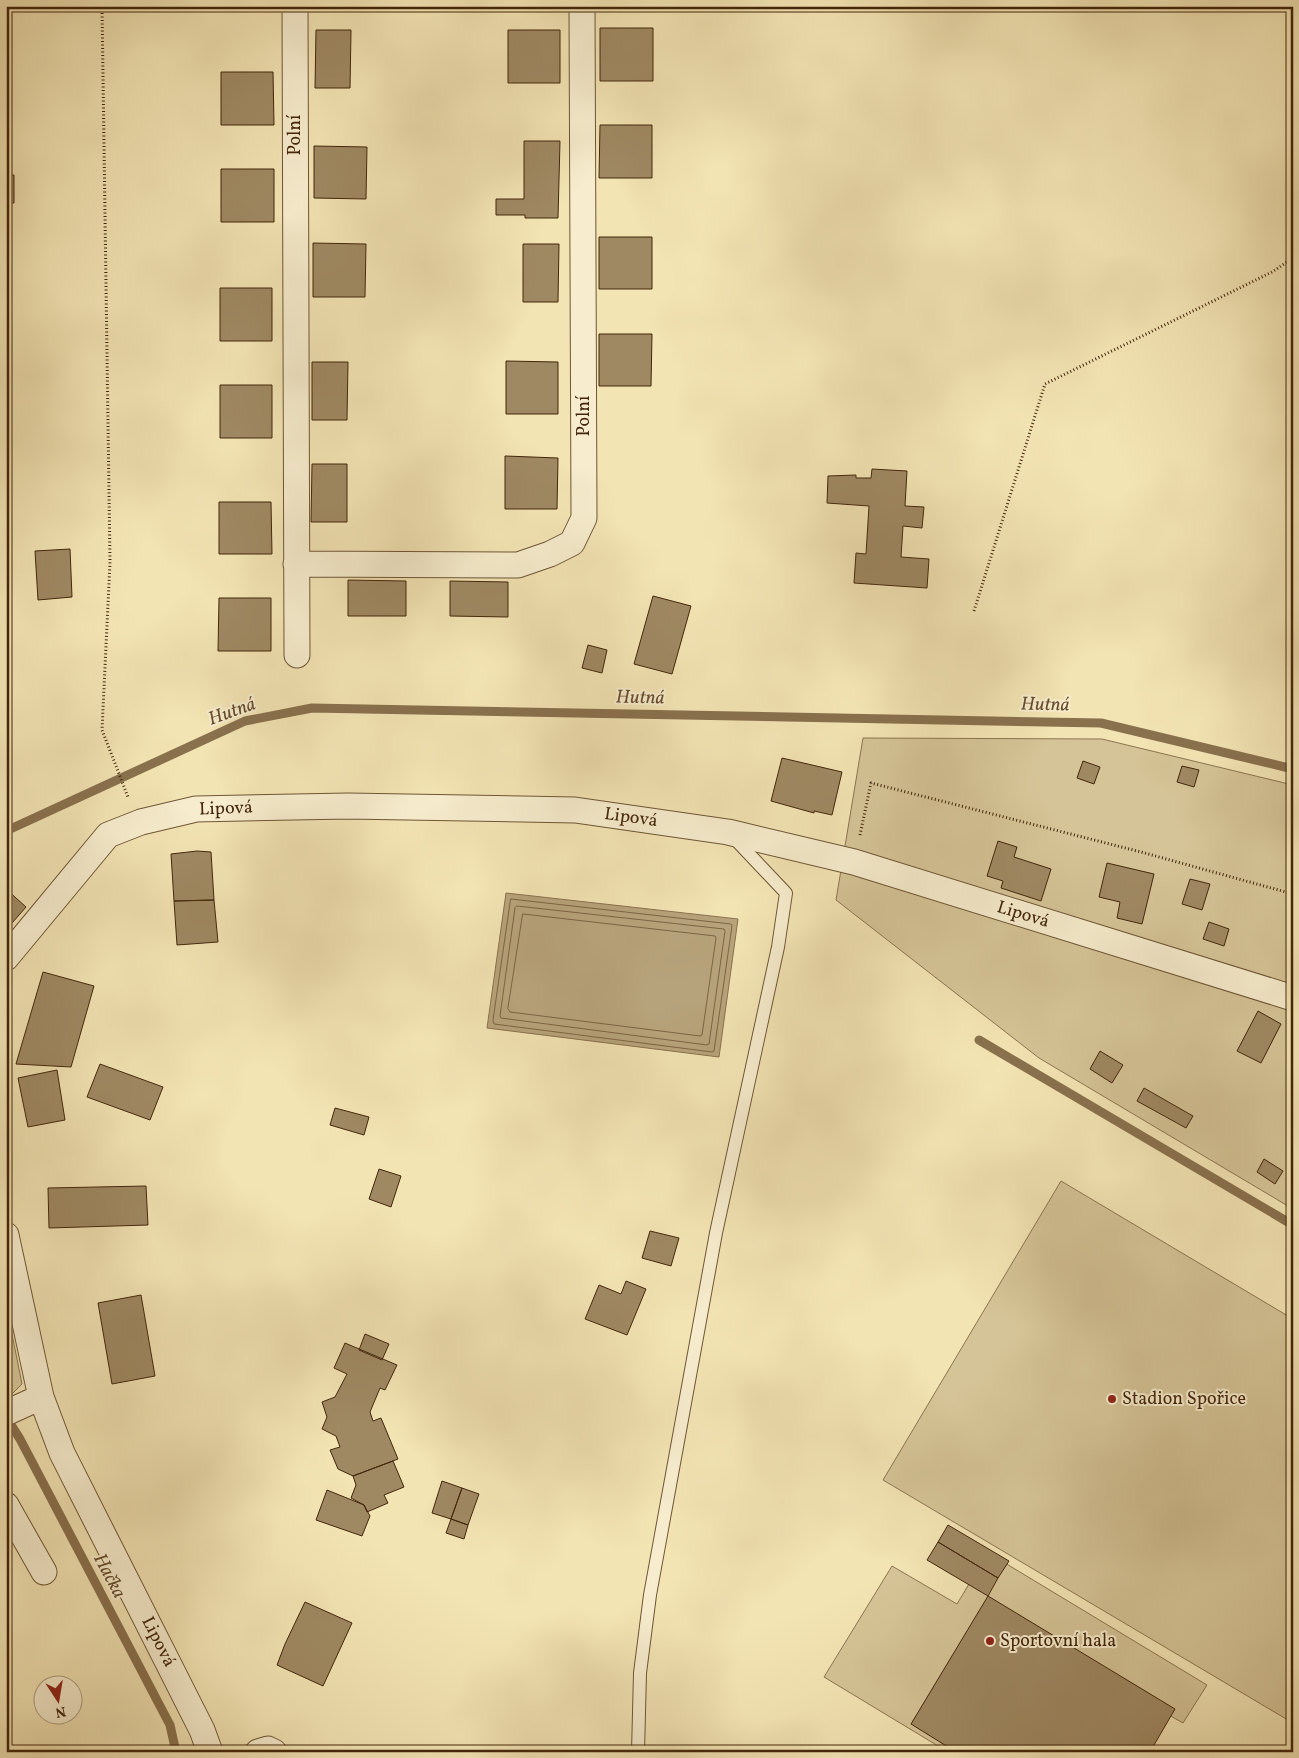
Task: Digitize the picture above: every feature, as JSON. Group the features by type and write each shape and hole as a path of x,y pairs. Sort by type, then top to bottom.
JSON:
{"street":[{"name":"Polní","path":"295,6 296,655"},
{"name":"Polní","path":"296,564 518,565 550,554 572,543 584,518 582,6"},
{"name":"Lipová","path":"6,958 108,835 151,819 196,810 348,806 575,810 728,832 854,862 1293,998"},
{"name":"Lipová","path":"6,1235 41,1397 62,1453 202,1730 210,1752"},
{"path":"6,1412 41,1397"},
{"path":"6,1505 44,1572"},
{"path":"258,1752 268,1749 274,1752"}],"lane":[{"path":"638,1752 640,1673 650,1594 716,1233 778,947 786,893 728,832"}],"path":[{"path":"102,6 110,562 102,730 129,800"},
{"path":"974,612 1045,384 1272,272 1293,258"},
{"path":"854,862 871,783 1141,852 1293,894"}],"shaded area":[{"path":"863,738 1102,739 1293,785 1293,1209 1039,1058 836,900"},
{"name":"Stadion Spořice","path":"1061,1181 1293,1319 1293,1723 883,1480"},
{"path":"6,1304 22,1384 8,1398 6,1396"},
{"name":"Sportovní hala","path":"947,1528 1207,1685 1183,1723 1169,1715 1146,1752 948,1752 824,1677 892,1566 957,1604 969,1584"}],"water":[{"path":"506,893 738,919 719,1057 487,1028"}],"building":[{"path":"600,28 653,28 653,81 600,81"},
{"path":"316,30 351,30 350,88 315,88"},
{"path":"508,30 560,30 560,83 508,83"},
{"path":"221,72 273,72 274,125 221,125"},
{"path":"600,125 652,125 652,178 599,178"},
{"path":"524,141 560,141 558,218 525,218 525,215 496,215 496,199 524,199"},
{"path":"314,146 367,147 366,199 314,198"},
{"path":"221,169 274,169 274,222 221,222"},
{"path":"6,175 14,175 14,203 6,203"},
{"path":"599,237 652,237 652,289 599,289"},
{"path":"313,243 366,244 365,297 313,297"},
{"path":"523,244 559,244 558,302 523,302"},
{"path":"220,288 272,288 272,341 220,341"},
{"path":"599,334 652,334 651,386 599,386"},
{"path":"506,361 558,362 558,414 506,414"},
{"path":"312,362 348,362 347,420 312,420"},
{"path":"220,385 272,385 272,438 220,438"},
{"path":"505,456 558,458 557,509 505,509"},
{"path":"312,464 347,464 347,522 311,522"},
{"path":"872,469 907,471 905,506 924,507 922,528 903,526 901,557 929,559 927,588 854,583 856,553 866,554 869,506 827,503 828,476 856,475 856,478 871,478"},
{"path":"219,502 271,502 272,554 219,554"},
{"path":"70,549 72,597 38,600 35,551"},
{"path":"348,580 406,581 406,616 348,616"},
{"path":"450,581 508,582 508,617 450,616"},
{"path":"653,596 691,606 672,674 634,664"},
{"path":"219,598 271,598 271,651 218,651"},
{"path":"588,645 607,650 602,673 582,668"},
{"path":"782,758 842,772 832,815 814,811 814,813 771,801"},
{"path":"1083,761 1100,767 1094,784 1077,778"},
{"path":"1182,766 1199,770 1194,787 1177,782"},
{"path":"998,841 1017,847 1014,857 1051,869 1041,901 1001,888 1003,881 987,876"},
{"path":"197,851 211,852 214,900 174,901 171,854"},
{"path":"1107,863 1154,874 1142,924 1117,918 1120,902 1099,897"},
{"path":"1190,879 1210,884 1202,910 1182,904"},
{"path":"6,889 26,907 6,930"},
{"path":"214,900 218,942 177,945 174,901"},
{"path":"1209,922 1229,929 1224,946 1203,939"},
{"path":"43,972 94,986 71,1067 16,1064"},
{"path":"1258,1011 1281,1024 1261,1063 1237,1051"},
{"path":"1100,1051 1123,1065 1112,1083 1090,1069"},
{"path":"100,1064 163,1087 150,1120 87,1097"},
{"path":"57,1070 65,1120 28,1127 18,1078"},
{"path":"1144,1088 1193,1116 1186,1128 1137,1101"},
{"path":"335,1108 369,1117 364,1135 330,1125"},
{"path":"1264,1159 1283,1171 1275,1184 1257,1172"},
{"path":"379,1169 401,1176 391,1207 369,1199"},
{"path":"146,1186 148,1225 49,1228 48,1188"},
{"path":"650,1231 679,1238 671,1266 642,1258"},
{"path":"626,1281 646,1289 627,1335 585,1319 599,1285 621,1294"},
{"path":"141,1295 155,1376 112,1384 98,1303"},
{"path":"365,1334 389,1344 382,1360 359,1350"},
{"path":"345,1343 397,1365 385,1390 380,1388 370,1412 373,1421 381,1418 398,1459 353,1476 338,1469 330,1450 340,1447 336,1436 322,1429 327,1417 322,1402 335,1397 347,1374 334,1368"},
{"path":"393,1461 404,1487 384,1495 388,1503 367,1512 364,1505 351,1498 356,1485 353,1476"},
{"path":"442,1481 462,1488 451,1519 432,1513"},
{"path":"462,1488 479,1494 468,1525 451,1519"},
{"path":"327,1490 364,1505 370,1516 362,1536 316,1520"},
{"path":"451,1519 468,1525 464,1539 446,1533"},
{"path":"948,1525 1009,1561 998,1578 938,1542"},
{"path":"938,1542 998,1578 988,1596 927,1560"},
{"path":"988,1596 1175,1709 1150,1752 956,1752 911,1724"},
{"path":"305,1602 352,1623 323,1686 277,1665"}],"waterway":[{"name":"Hutná","path":"6,831 245,721 312,708 1101,723 1293,769"},
{"path":"979,1040 1293,1225"},
{"name":"Hačka","path":"6,1417 20,1439 170,1725 176,1752"}],"place":[{"name":"Stadion Spořice","path":"1112,1399"},
{"name":"Sportovní hala","path":"990,1641"}]}
